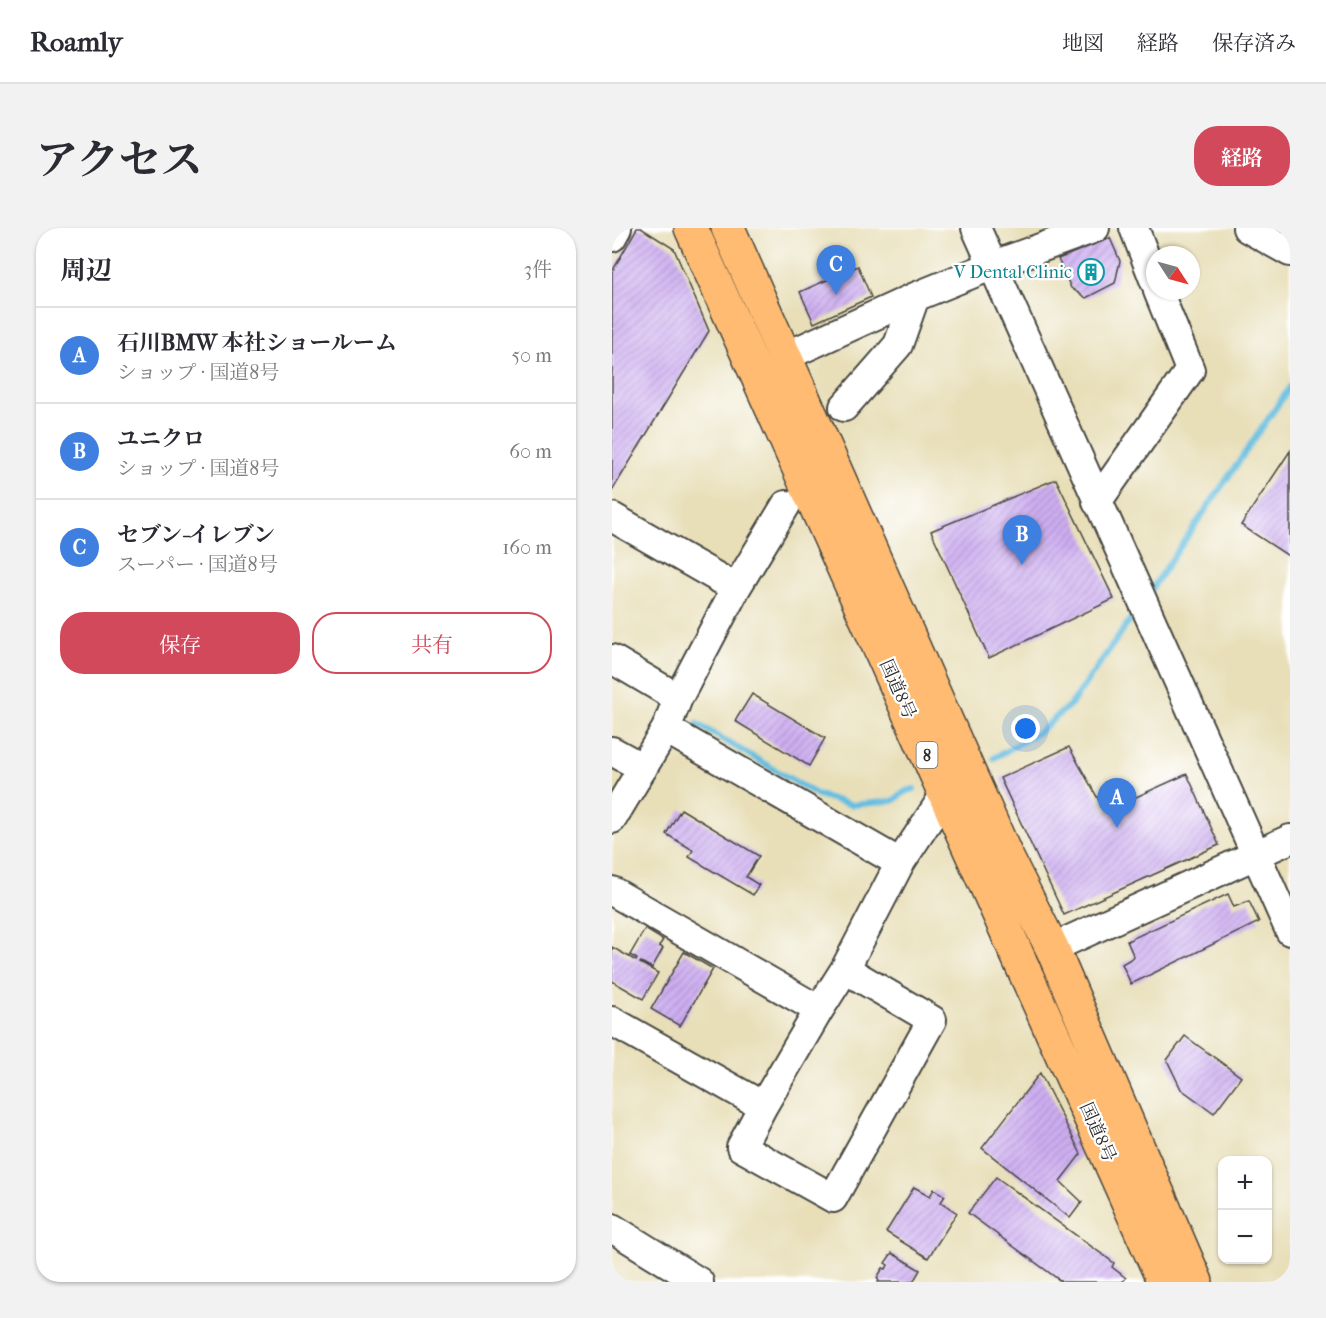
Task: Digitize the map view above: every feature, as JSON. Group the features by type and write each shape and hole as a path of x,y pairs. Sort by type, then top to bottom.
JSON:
{"highway":[{"name":"国道8号","path":"691,228 1164,1282"},
{"name":"国道8号","path":"733,238 1006,856 1052,948 1196,1282"}],"street":[{"path":"612,237 617,228"},
{"path":"976,228 991,266 1290,931"},
{"path":"784,357 915,297 1095,228"},
{"path":"1134,228 1146,259"},
{"path":"1247,228 1290,252"},
{"path":"844,407 898,345 915,297"},
{"path":"1097,502 1190,370 1162,300"},
{"path":"612,819 666,729 678,698 736,588 786,505"},
{"path":"612,517 736,588"},
{"path":"612,659 678,698"},
{"path":"666,729 900,863"},
{"path":"612,751 643,768"},
{"path":"845,969 932,1020 833,1198 741,1147 845,969 900,863 944,796"},
{"path":"1052,948 1290,839"},
{"path":"612,891 819,1010"},
{"path":"612,1021 763,1107"},
{"path":"612,1228 699,1282"}],"building":[{"path":"637,228 641,228 674,249 709,331 612,491 612,272"},
{"name":"V Dental Clinic","path":"1110,238 1120,261 1115,283 1086,298 1071,288 1058,259"},
{"path":"858,266 871,297 814,323 800,292"},
{"path":"1290,451 1290,557 1241,525"},
{"path":"1056,479 1114,599 989,658 931,531"},
{"path":"752,694 825,738 809,766 735,721"},
{"path":"1069,747 1105,811 1187,774 1219,845 1064,915 1000,778"},
{"path":"681,809 759,856 746,877 759,885 753,895 689,857 693,850 666,834"},
{"path":"1228,894 1234,907 1249,901 1259,922 1131,984 1122,964 1134,957 1127,941"},
{"path":"645,929 663,940 659,946 663,948 652,968 640,963 658,973 643,999 612,981 612,947 636,961 637,959 630,955"},
{"path":"684,952 713,969 680,1026 651,1009"},
{"path":"1185,1036 1241,1077 1214,1113 1181,1089 1167,1060"},
{"path":"1040,1073 1081,1154 1060,1181 1082,1202 1070,1218 982,1148"},
{"path":"996,1177 1114,1263 1112,1267 1126,1278 1122,1282 1062,1282 968,1213"},
{"path":"914,1187 930,1196 934,1189 945,1196 941,1202 957,1213 928,1258 886,1232"},
{"path":"892,1253 920,1270 913,1282 878,1282 877,1278 883,1268 886,1269 888,1265 885,1263"}],"waterway":[{"path":"1148,594 1290,387"},
{"path":"994,758 1039,732 1072,703 1137,610"},
{"path":"697,724 818,795 852,805 893,801 906,791 914,789"}],"place":[{"name":"V Dental Clinic","path":"1091,272"},
{"name":"セブン-イレブン","path":"836,295"},
{"name":"ユニクロ","path":"1022,565"},
{"name":"石川BMW 本社ショールーム","path":"1117,828"}]}
